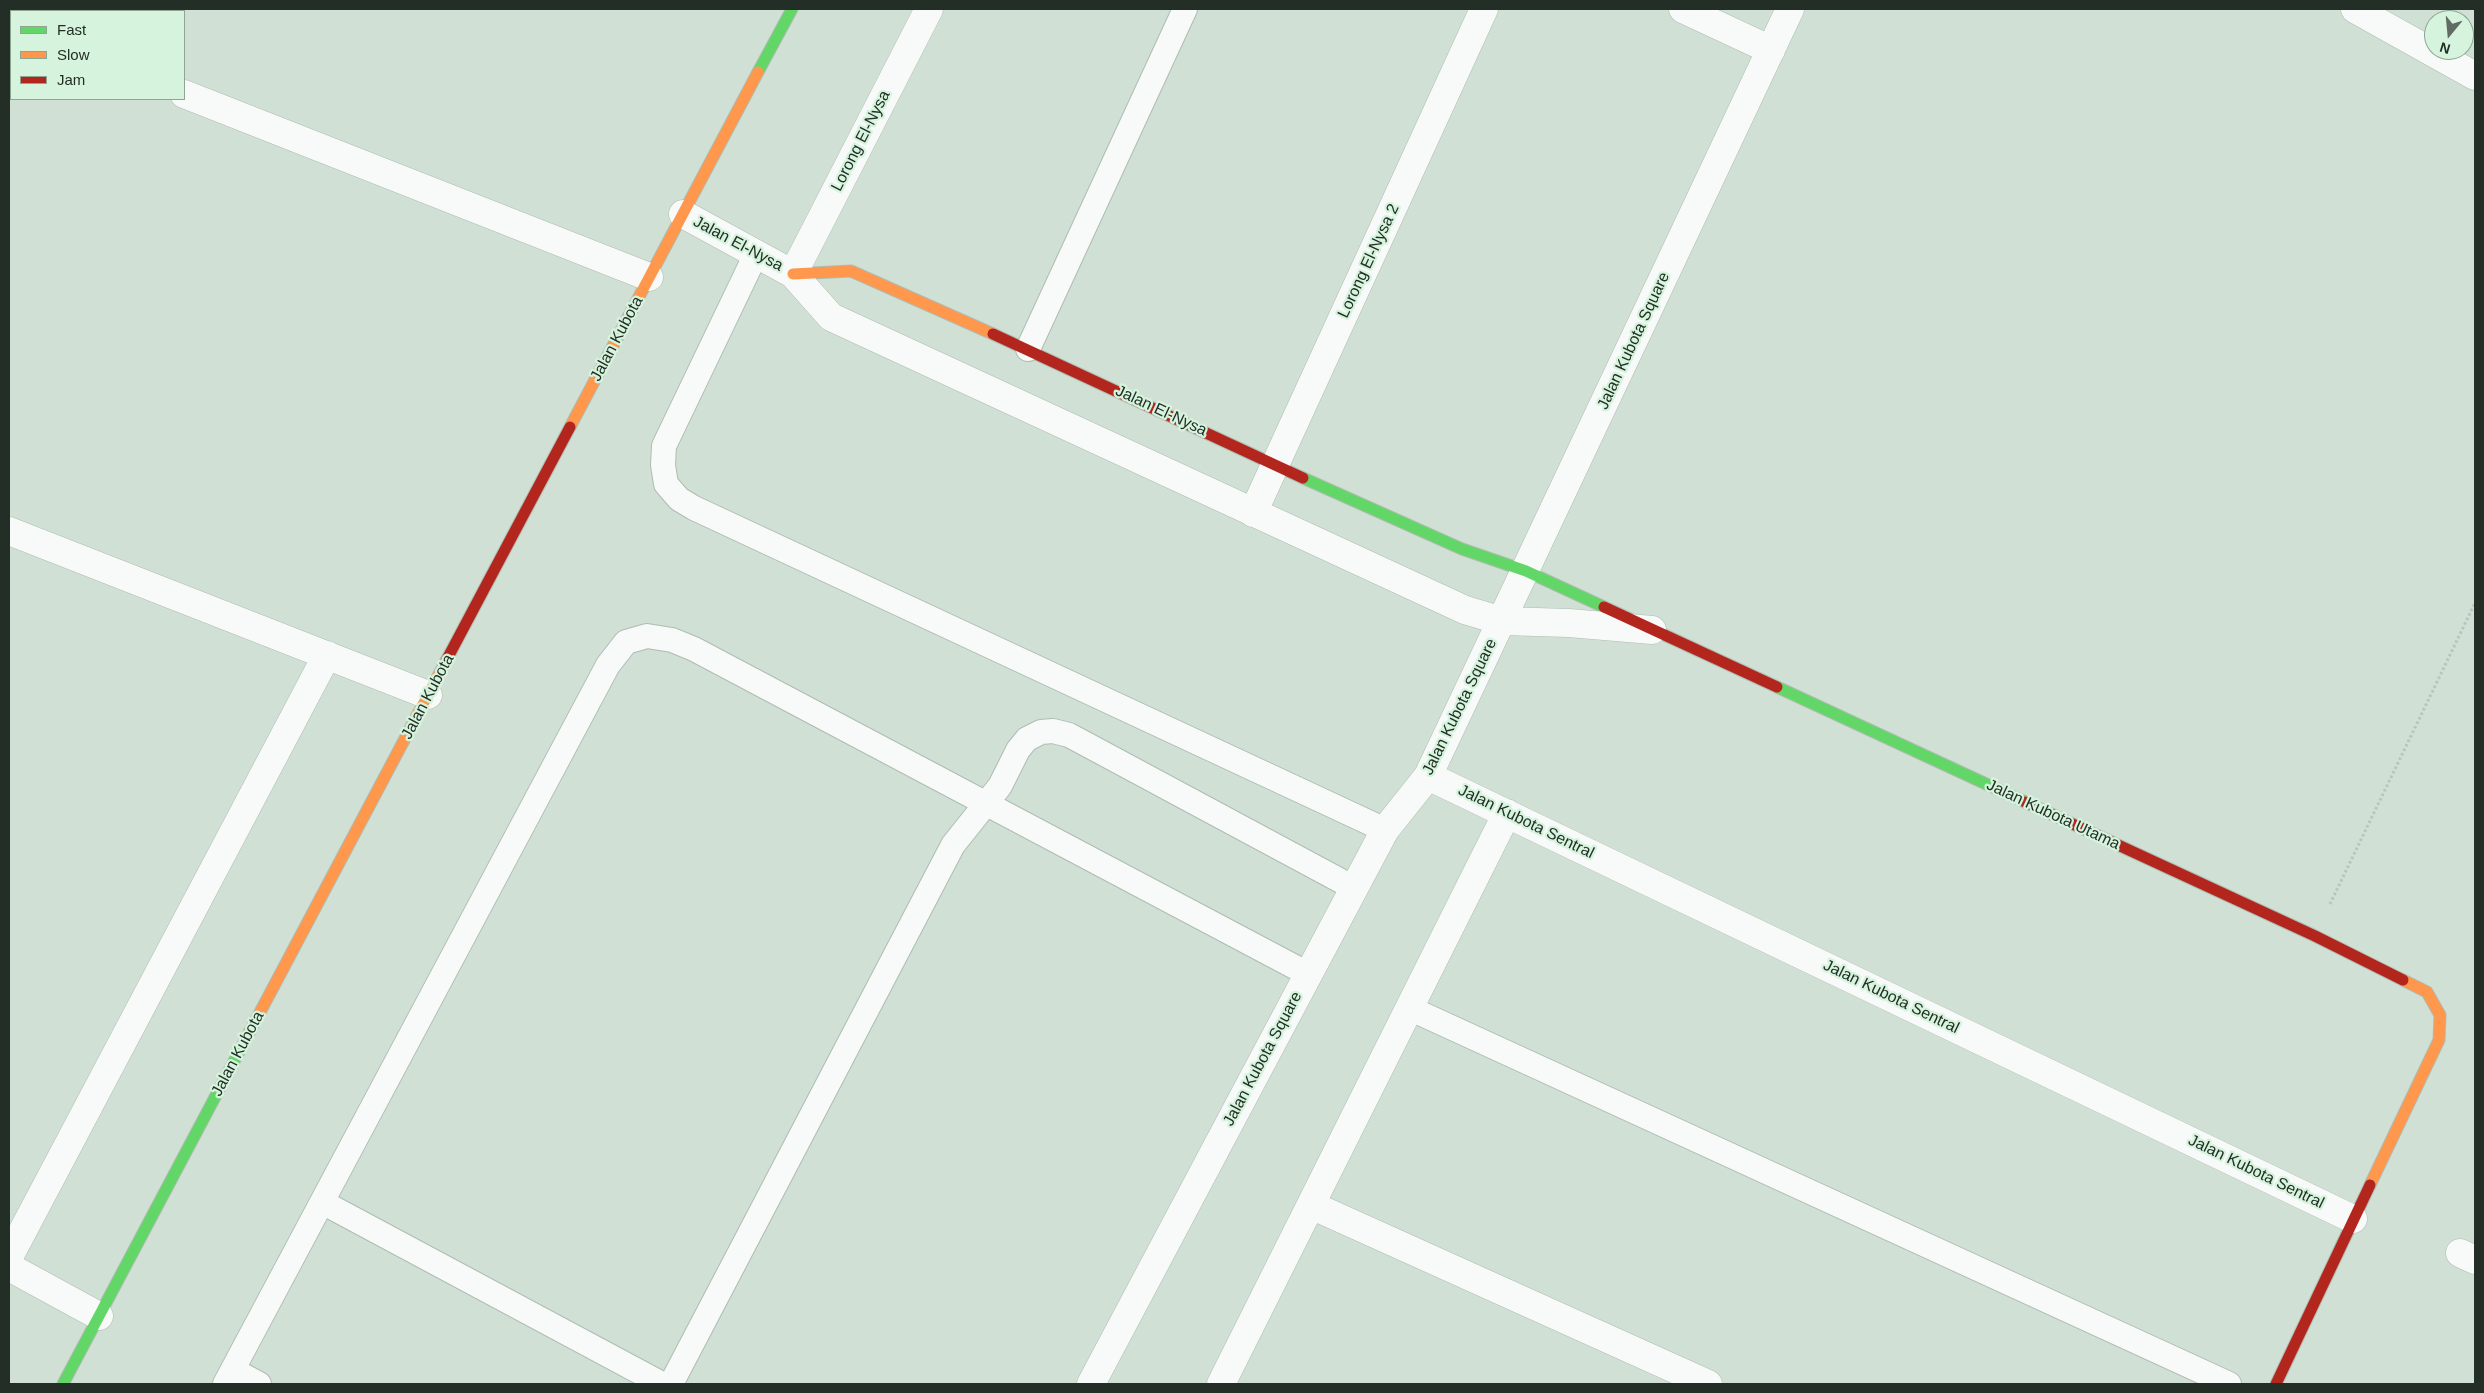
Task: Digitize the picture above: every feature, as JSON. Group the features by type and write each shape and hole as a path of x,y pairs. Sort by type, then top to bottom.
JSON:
{"street":[{"name":"Jalan Kubota","path":"63,1384 792,9"},
{"name":"Lorong El-Nysa","path":"792,274 930,9"},
{"name":"Lorong El-Nysa 2","path":"1253,513 1484,9"},
{"path":"1683,9 1771,50"},
{"name":"Jalan Kubota Square","path":"1091,1384 1385,830 1428,776 1790,9"},
{"path":"2355,9 2475,76"},
{"path":"185,94 650,277"},
{"name":"Jalan El-Nysa","path":"683,214 792,274 831,317 1465,610 1502,621"},
{"name":"Jalan El-Nysa","path":"792,274 851,271 1028,349 1275,465 1462,549 1526,571"},
{"path":"9,531 428,695"},
{"name":"Jalan Kubota Utama","path":"1526,571 2315,936 2427,992 2440,1015 2439,1040 2353,1219"},
{"name":"Jalan Kubota Utama","path":"1502,621 1653,630"},
{"path":"9,1257 327,656"},
{"name":"Jalan Kubota Sentral","path":"1428,776 2353,1219"},
{"path":"1221,1384 1508,813"},
{"path":"1311,1205 1708,1384"},
{"path":"2276,1384 2353,1219"},
{"path":"9,1267 99,1316"}],"lane":[{"path":"1028,349 1185,9"},
{"path":"756,254 664,446 663,465 666,484 679,499 694,508 1385,830"},
{"path":"259,1384 229,1377 608,665 626,642 647,636 672,640 694,649 1308,974"},
{"path":"671,1384 953,845 1000,786 1018,750 1028,739 1041,732 1053,731 1068,735 1354,888"},
{"path":"1409,1008 2228,1384"},
{"path":"322,1202 662,1384"}],"path":[{"path":"2315,936 2475,603"}],"traffic: fast":[{"path":"758,72 792,9"},
{"path":"1303,478 1462,549 1526,571 1604,607"},
{"path":"1777,687 2025,802"},
{"path":"63,1384 249,1033"}],"traffic: slow":[{"path":"570,427 758,72"},
{"path":"793,274 851,271 993,334"},
{"path":"249,1033 446,661"},
{"path":"2370,1185 2439,1040 2440,1015 2427,992 2403,980"}],"traffic: jam":[{"path":"993,334 1303,478"},
{"path":"446,661 570,427"},
{"path":"1604,607 1777,687"},
{"path":"2025,802 2315,936 2403,980"},
{"path":"2276,1384 2370,1185"}]}
